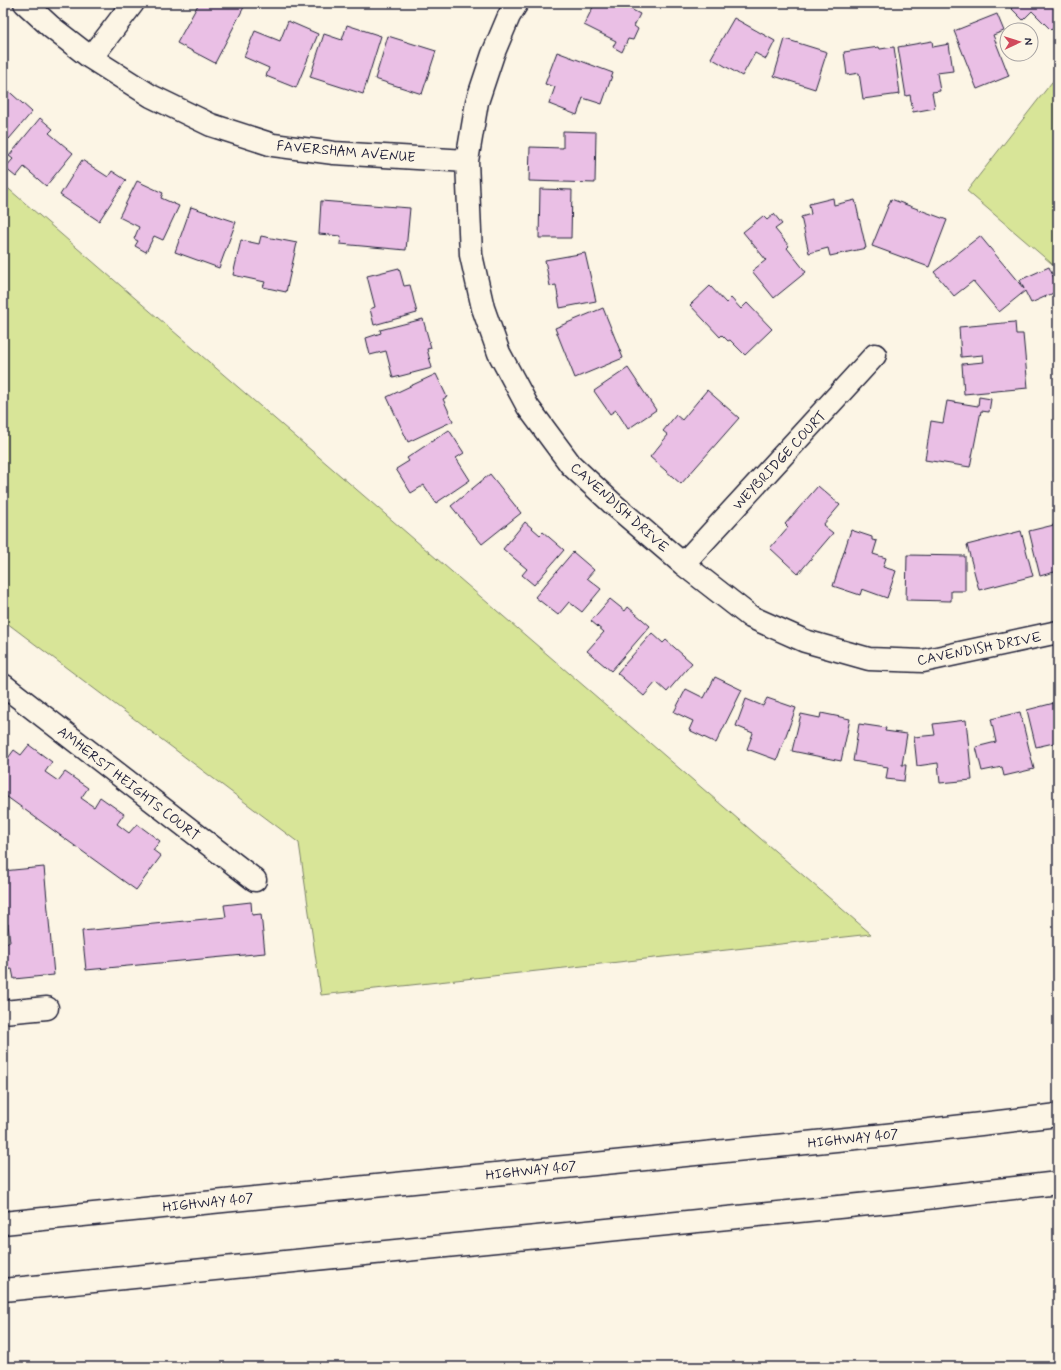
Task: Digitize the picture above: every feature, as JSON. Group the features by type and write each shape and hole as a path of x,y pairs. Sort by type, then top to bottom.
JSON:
{"main road":[{"name":"FAVERSHAM AVENUE","path":"25,3 51,27 91,58 151,96 205,122 273,145 334,153 467,161"},
{"path":"91,58 133,3"},
{"name":"CAVENDISH DRIVE","path":"517,3 509,16 493,54 477,102 467,161 471,255 483,308 499,353 528,408 571,465 612,504 683,564 751,617 805,641 870,659 923,661 1058,632"},
{"name":"WEYBRIDGE COURT","path":"683,564 876,355"},
{"name":"AMHERST HEIGHTS COURT","path":"3,686 255,880"},
{"path":"3,1012 47,1008"},
{"name":"HIGHWAY 407","path":"3,1223 886,1134 1058,1115"},
{"path":"3,1290 908,1200 1058,1183"}],"green space":[{"path":"1058,77 1058,269 967,191 1052,82"},
{"path":"3,184 871,934 321,995 299,843 3,620"},
{"path":"1058,396 1058,476 1054,477"}],"building":[{"path":"199,3 241,3 245,5 215,63 177,43"},
{"path":"595,3 619,3 640,14 634,26 638,29 633,40 628,39 622,52 613,47 616,41 584,25"},
{"path":"1012,3 1058,3 1058,23 1051,30 1032,11 1023,20 1009,6"},
{"path":"997,14 1000,22 999,22 999,33 993,35 999,50 999,62 1004,62 1009,76 977,89 954,31"},
{"path":"734,18 775,41 766,59 755,53 742,76 711,58"},
{"path":"288,21 318,34 296,88 266,76 269,68 244,57 255,31 280,41"},
{"path":"347,25 381,36 363,94 310,77 324,34 342,40"},
{"path":"388,36 436,51 422,94 375,79"},
{"path":"785,39 827,52 815,89 774,76"},
{"path":"932,41 933,47 949,44 953,71 937,73 940,91 932,92 935,108 913,112 910,95 906,96 898,47"},
{"path":"879,47 880,49 894,47 900,94 863,99 859,73 847,75 844,52"},
{"path":"557,52 613,73 602,104 583,98 577,115 549,104 555,87 545,84"},
{"path":"3,86 32,112 9,139 3,133"},
{"path":"40,118 53,129 49,133 73,153 46,186 24,167 16,177 5,168 13,159 9,156"},
{"path":"563,131 596,132 595,183 529,181 530,147 563,148"},
{"path":"82,160 108,177 112,171 126,180 99,221 60,195"},
{"path":"137,181 163,193 161,198 179,206 163,240 154,236 146,252 135,246 138,241 134,239 139,227 119,217"},
{"path":"540,189 572,190 571,238 539,238"},
{"path":"833,198 834,205 855,200 866,248 830,256 828,248 809,253 801,217 811,214 809,204"},
{"path":"891,199 947,220 929,267 872,246"},
{"path":"321,201 410,208 406,250 340,244 341,236 319,234"},
{"path":"191,207 236,222 219,268 175,252"},
{"path":"774,214 782,224 775,229 789,246 787,248 806,272 774,298 752,271 766,260 743,232 763,216 767,220"},
{"path":"261,236 297,243 286,292 263,287 265,282 233,275 241,240 259,244"},
{"path":"980,236 1024,289 1020,280 1049,267 1058,287 1058,291 1031,303 1025,291 999,312 973,281 954,296 934,272"},
{"path":"585,253 596,301 560,308 556,285 550,286 545,260"},
{"path":"399,268 404,286 410,285 417,313 374,325 370,309 375,307 367,276"},
{"path":"710,286 726,303 731,298 741,309 747,303 772,329 745,355 730,340 728,341 722,335 720,337 690,305"},
{"path":"603,308 623,358 575,378 555,328"},
{"path":"423,319 431,348 427,349 432,368 393,378 386,351 370,355 366,338 381,333 380,330"},
{"path":"1015,322 1016,334 1023,334 1028,388 964,394 962,364 984,362 983,355 961,357 959,327"},
{"path":"628,368 656,410 628,429 616,410 610,414 594,391"},
{"path":"436,374 447,397 443,399 453,421 408,442 387,397"},
{"path":"707,390 739,418 681,484 650,457 668,435 663,431 676,415 682,420"},
{"path":"979,397 991,399 989,412 981,411 970,467 925,460 931,421 943,423 947,401 978,406"},
{"path":"449,430 464,453 456,458 470,480 436,503 424,485 411,493 396,469 409,461 407,458"},
{"path":"490,474 521,513 482,544 451,506"},
{"path":"818,486 840,505 823,525 833,533 798,574 770,548 788,527 785,524"},
{"path":"525,522 540,535 543,532 564,550 534,585 522,575 527,569 503,549"},
{"path":"1058,524 1058,571 1040,576 1029,531"},
{"path":"851,530 872,537 872,540 877,541 873,554 886,558 883,567 896,571 887,598 862,589 860,595 833,586"},
{"path":"1021,531 1033,576 979,590 967,545"},
{"path":"573,552 594,570 587,578 601,589 582,612 569,602 558,615 535,597"},
{"path":"907,555 965,556 965,591 951,591 951,601 906,600"},
{"path":"610,599 625,611 628,607 650,626 611,671 587,651 604,632 591,621"},
{"path":"652,633 663,643 666,640 692,663 667,692 656,682 644,696 617,673"},
{"path":"715,677 742,690 716,743 689,730 693,721 674,712 686,689 704,698"},
{"path":"767,698 796,708 777,760 747,749 753,733 736,726 746,699 763,706"},
{"path":"1058,702 1058,742 1036,747 1027,710"},
{"path":"1020,712 1034,769 1004,776 1002,767 982,771 976,747 996,742 991,719"},
{"path":"821,713 850,719 841,761 792,751 801,714 820,718"},
{"path":"966,720 972,780 940,783 938,763 917,766 914,737 935,735 933,724"},
{"path":"859,724 886,728 885,731 907,734 902,765 906,765 904,781 886,779 888,767 853,761"},
{"path":"29,745 52,762 45,772 58,781 65,772 88,788 81,798 94,807 100,797 124,814 117,824 129,833 137,824 160,841 153,850 161,856 136,890 3,794 3,765 14,750 21,755"},
{"path":"44,867 54,975 14,979 12,969 3,970 3,943 10,942 8,924 3,925 3,871"},
{"path":"251,902 252,915 261,914 265,953 86,970 82,931 226,917 224,905"}]}
